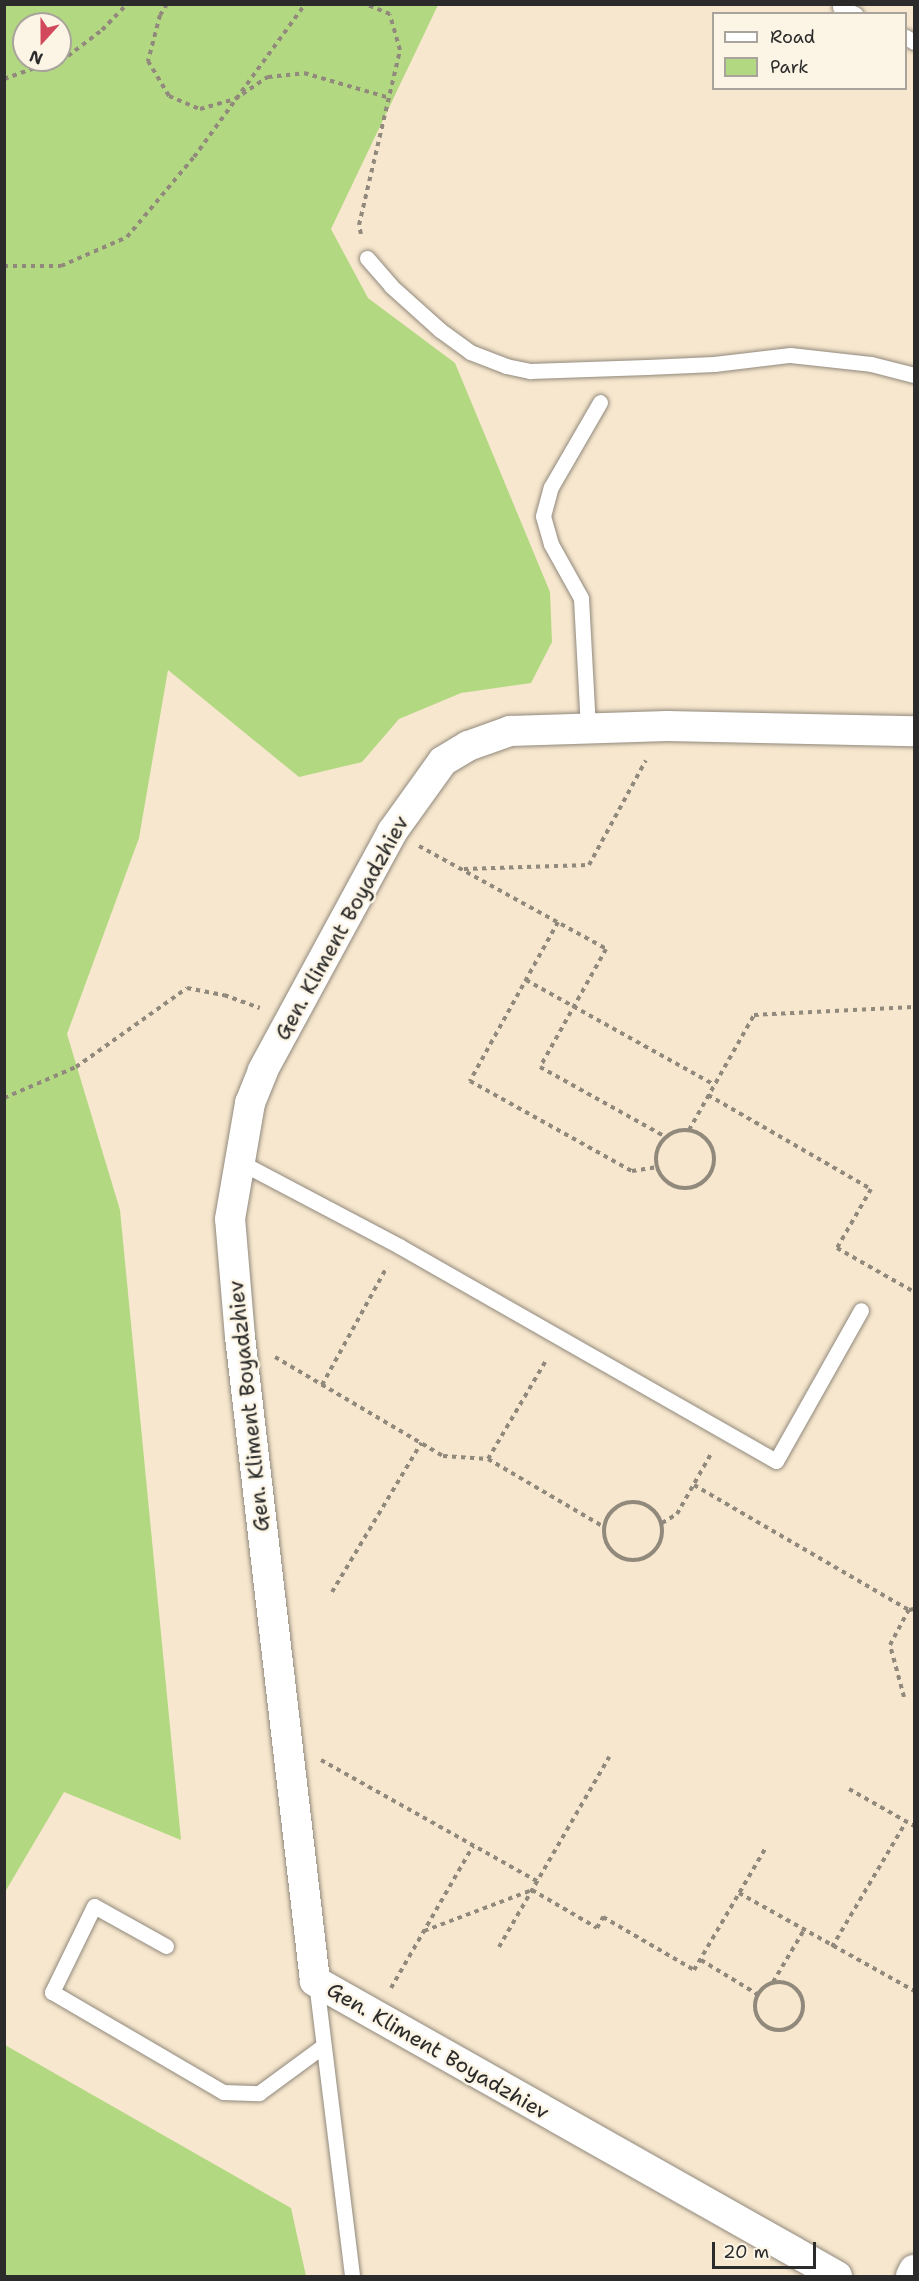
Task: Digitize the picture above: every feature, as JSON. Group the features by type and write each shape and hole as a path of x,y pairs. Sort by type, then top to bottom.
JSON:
{"street":[{"name":"Gen. Kliment Boyadzhiev","path":"837,2277 315,1980 240,1337 230,1219 238,1161 250,1103 289,1019 392,832 443,761 468,746 510,731 667,726 915,731"},
{"path":"911,2277 915,2270"}],"lane":[{"path":"367,258 391,286 440,330 470,352 506,366 530,370 647,367 714,364 790,355 870,364 915,375"},
{"path":"588,728 581,598 551,544 543,516 551,487 600,402"},
{"path":"238,1161 399,1246 776,1461 861,1310"},
{"path":"166,1946 93,1906 52,1992 223,2092 259,2093 323,2046"},
{"path":"315,1980 352,2277"}],"path":[{"path":"72,53 102,30 127,4"},
{"path":"167,4 160,15 148,61 168,96 200,109 235,99 268,77 304,73 390,98"},
{"path":"4,266 61,267 127,237 194,157 304,4"},
{"path":"365,4 390,14 400,50 359,225 367,258"},
{"path":"4,80 25,72"},
{"path":"462,869 589,865 639,771"},
{"path":"392,832 606,949 540,1067 666,1137"},
{"path":"558,922 470,1081 632,1171 656,1167"},
{"path":"525,980 715,1085"},
{"path":"4,1098 76,1067 187,988 224,995 289,1019"},
{"path":"689,1130 754,1015 915,1007"},
{"path":"708,1095 871,1189 837,1248 915,1292"},
{"path":"689,1130 700,1133 708,1141 714,1163 711,1174 703,1182 681,1189 670,1185 661,1177 656,1167 655,1155 659,1144 677,1131 689,1130"},
{"path":"322,1385 399,1246"},
{"path":"240,1337 443,1456 488,1459 604,1527"},
{"path":"488,1459 560,1337"},
{"path":"662,1523 676,1514 724,1431"},
{"path":"332,1592 421,1443"},
{"path":"694,1485 912,1609 890,1644 904,1697"},
{"path":"637,1501 648,1505 662,1523 663,1534 659,1545 651,1554 641,1559 630,1560 610,1549 605,1538 604,1527 615,1507 637,1501"},
{"path":"287,1741 537,1881"},
{"path":"499,1947 609,1757"},
{"path":"849,1789 915,1826"},
{"path":"832,1947 906,1822"},
{"path":"375,2015 473,1846"},
{"path":"532,1890 597,1928 603,1917 694,1970 765,1849"},
{"path":"424,1931 532,1890"},
{"path":"739,1893 832,1947 915,1991"},
{"path":"772,1983 791,1986 802,2000 803,2010 794,2026 775,2031 759,2021 754,2003 757,1994 772,1983 804,1930"},
{"path":"700,1960 757,1994"}],"green space":[{"path":"5,4 438,5 331,229 368,298 455,363 550,592 552,642 531,683 461,693 399,719 362,762 299,777 168,670 139,838 67,1034 120,1210 181,1840 64,1792 5,1892"},
{"path":"5,2045 291,2208 306,2276 5,2276"}]}
